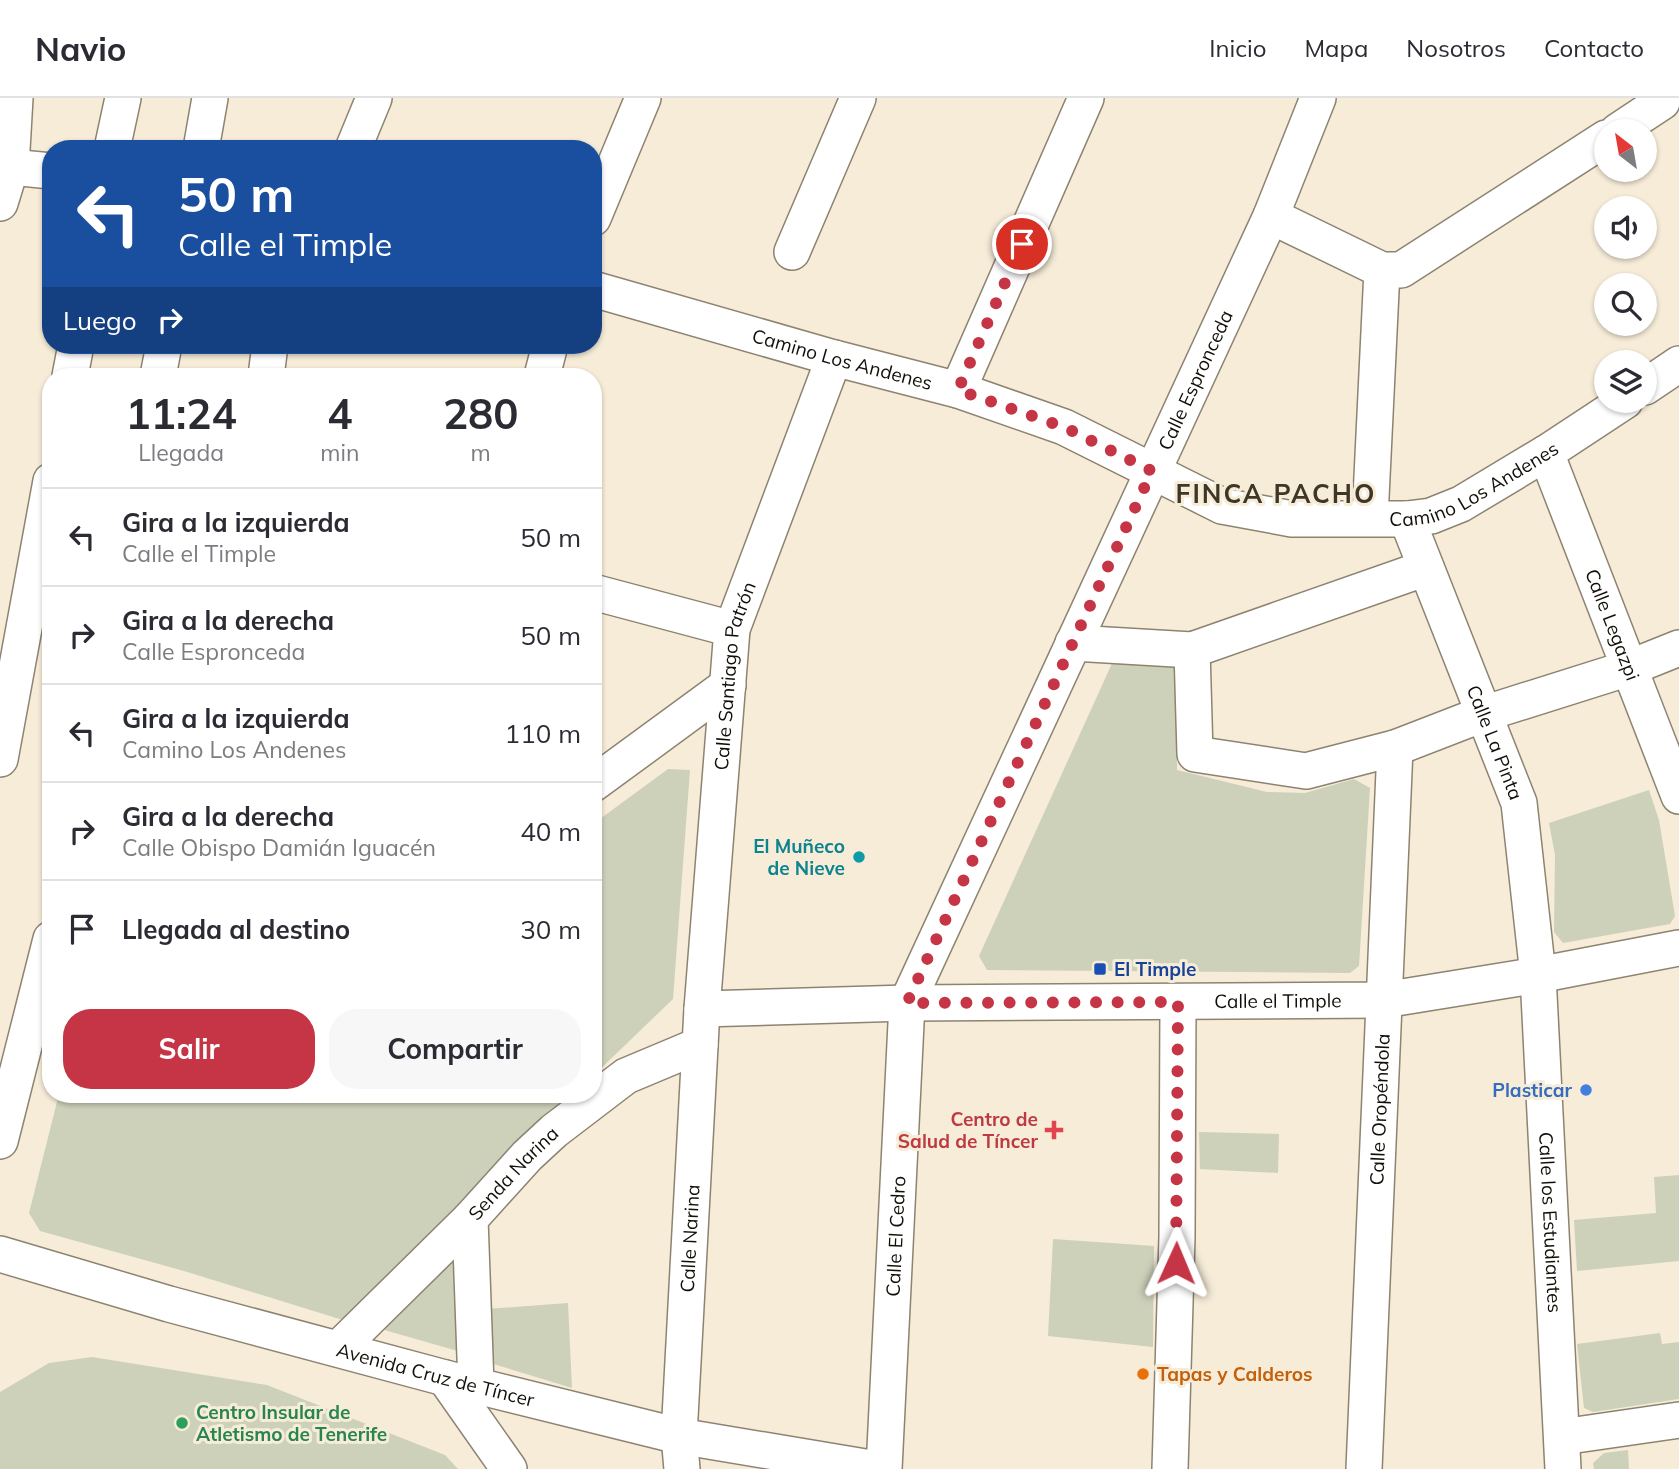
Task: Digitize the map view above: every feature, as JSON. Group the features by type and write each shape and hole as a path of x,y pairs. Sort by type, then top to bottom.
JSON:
{"street":[{"path":"0,203 15,98"},
{"path":"114,140 123,98"},
{"path":"203,140 210,98"},
{"path":"357,140 374,98"},
{"path":"602,196 643,98"},
{"path":"792,252 858,98"},
{"path":"958,390 1086,98"},
{"name":"Calle Espronceda","path":"907,1003 1271,216 1318,98"},
{"path":"1638,119 1664,103"},
{"path":"1271,216 1382,270 1401,270 1594,146"},
{"path":"5,166 42,170"},
{"path":"1370,518 1382,270"},
{"name":"Camino Los Andenes","path":"602,292 834,358 958,390 1064,427 1222,506 1292,519 1407,519 1431,516 1461,504 1607,413"},
{"name":"Calle Santiago Patrón","path":"702,1009 732,629 834,358"},
{"path":"1657,379 1679,364"},
{"name":"Calle Legazpi","path":"1546,453 1679,796"},
{"name":"Calle La Pinta","path":"1407,519 1519,803 1538,975"},
{"path":"0,759 42,530"},
{"path":"1073,643 1192,650 1426,568"},
{"path":"602,594 732,629"},
{"path":"1192,650 1195,754 1306,771 1395,748 1483,714 1629,668 1679,648"},
{"path":"602,777 728,685"},
{"name":"Calle Oropéndola","path":"1364,1469 1395,748"},
{"name":"Calle el Timple","path":"702,1009 907,1003 1384,1000 1538,975 1679,948"},
{"path":"0,1141 42,975"},
{"name":"Calle los Estudiantes","path":"1538,975 1563,1453"},
{"path":"1170,1469 1177,1237 1178,1002"},
{"name":"Calle El Cedro","path":"884,1469 907,1003"},
{"name":"Calle Narina","path":"681,1453 702,1009"},
{"name":"Senda Narina","path":"602,1094 626,1076 701,1045"},
{"name":"Senda Narina","path":"461,1381 470,1219 527,1156 591,1103"},
{"path":"338,1349 470,1219"},
{"name":"Avenida Cruz de Tíncer","path":"0,1254 169,1304 461,1381 681,1453 877,1469"},
{"path":"461,1381 509,1469"},
{"path":"1563,1453 1679,1420"}],"green space":[{"path":"1114,659 1177,662 1177,770 1267,792 1305,793 1354,779 1370,788 1359,966 1350,973 987,970 979,956"},
{"path":"668,769 690,770 673,999 602,1067 602,817"},
{"path":"1649,790 1659,820 1675,916 1670,924 1563,943 1554,932 1555,855 1549,823"},
{"path":"57,1103 566,1103 346,1321 184,1271 40,1231 29,1213"},
{"path":"1199,1132 1279,1134 1278,1173 1200,1169"},
{"path":"1679,1175 1679,1261 1577,1271 1574,1220 1656,1213 1654,1177"},
{"path":"1053,1239 1154,1246 1153,1347 1048,1336"},
{"path":"462,1243 468,1354 374,1327"},
{"path":"568,1303 572,1388 487,1362 486,1309"},
{"path":"1660,1333 1662,1344 1679,1342 1679,1399 1593,1412 1584,1408 1577,1344"},
{"name":"Centro Insular de Atletismo de Tenerife","path":"92,1357 267,1385 445,1455 458,1469 0,1469 0,1392 49,1363"},
{"path":"1628,1450 1629,1469 1594,1469 1593,1463 1604,1453"}],"place":[{"name":"El Muñeco de Nieve","path":"859,857"},
{"name":"El Timple","path":"1100,969"},
{"name":"Plasticar","path":"1586,1090"},
{"name":"Centro de Salud de Tíncer","path":"1054,1130"},
{"name":"Tapas y Calderos","path":"1143,1374"},
{"name":"Centro Insular de Atletismo de Tenerife","path":"182,1423"}],"district":[{"name":"FINCA PACHO","path":"1276,494"}],"route":[{"path":"1022,244 958,390 1064,427 1152,471 907,1003 1178,1002 1176,1263"}]}
